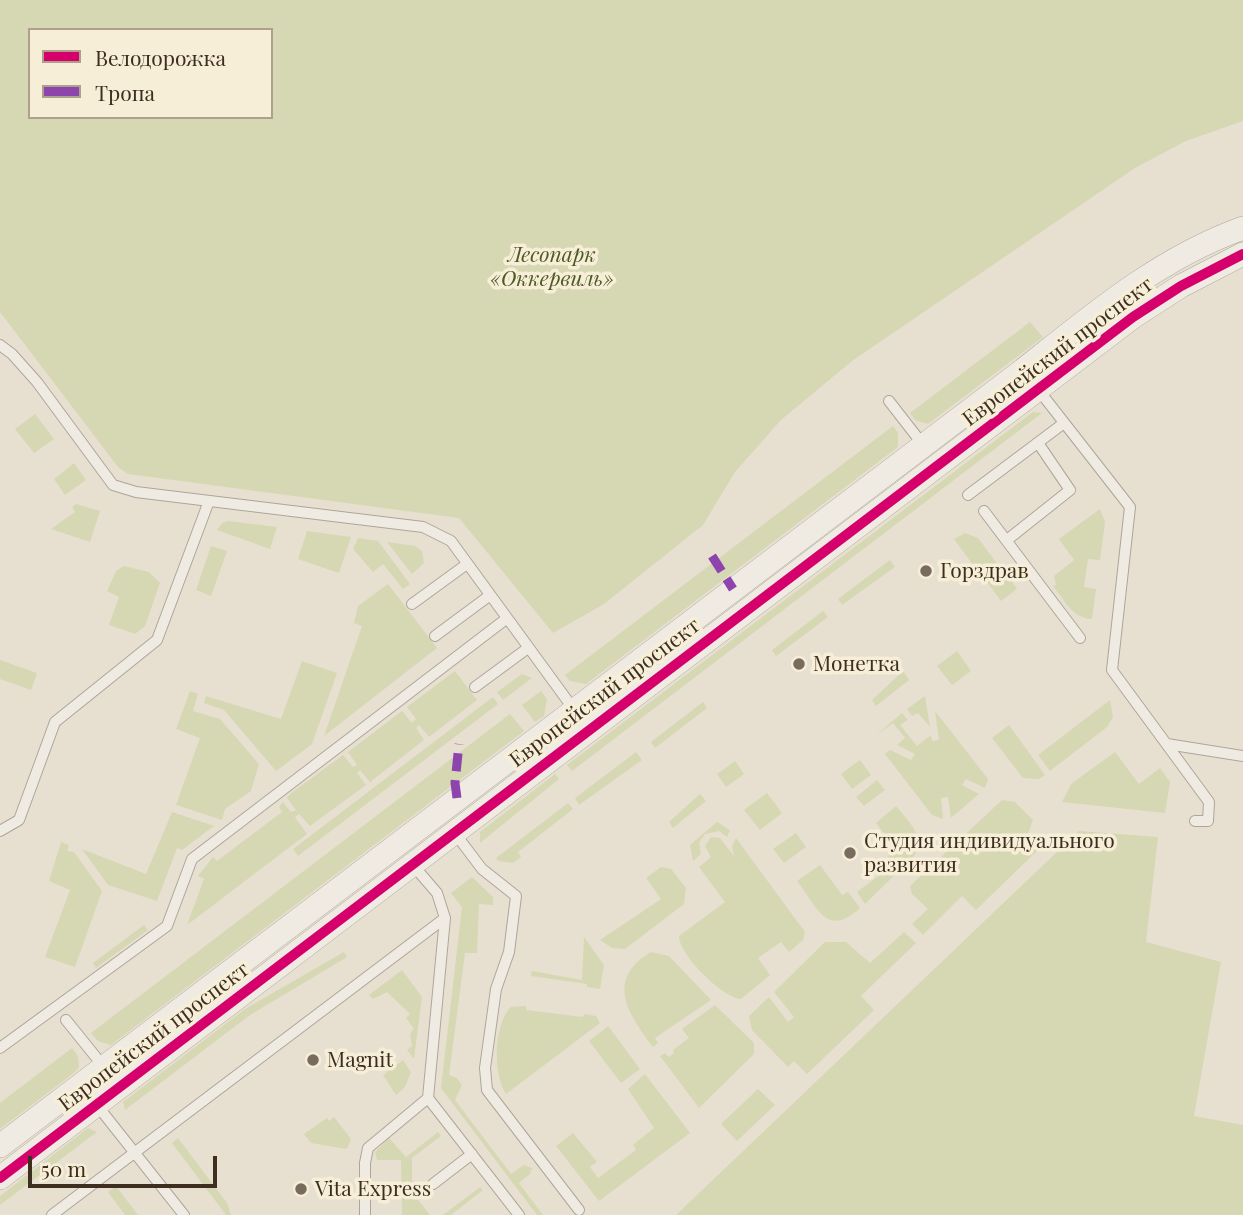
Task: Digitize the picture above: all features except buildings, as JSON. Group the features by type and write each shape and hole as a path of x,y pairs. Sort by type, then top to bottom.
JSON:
{"street":[{"name":"Европейский проспект","path":"0,1146 1023,370 1115,297 1165,265 1243,228"},
{"name":"Европейский проспект","path":"0,1178 1133,317 1181,286 1243,254"}],"lane":[{"path":"0,345 12,354 37,382 113,485 136,492 209,502 423,527 451,541 589,729"},
{"path":"1023,370 1130,507 1112,670 1209,802 1208,821 1195,821"},
{"path":"889,401 938,465"},
{"path":"968,495 1064,423"},
{"path":"1007,541 1070,490 1038,443"},
{"path":"0,831 19,820 55,722 157,640 209,502"},
{"path":"984,510 1080,638"},
{"path":"412,604 467,564"},
{"path":"435,636 489,596"},
{"path":"0,1048 167,926 192,859 506,619"},
{"path":"475,687 528,648"},
{"path":"1167,744 1243,756"},
{"path":"439,812 482,869 516,896 509,952 496,989 485,1068 488,1090 579,1210"},
{"path":"412,863 437,893 445,918 428,1098 519,1215"},
{"path":"52,1215 445,918"},
{"path":"66,1020 120,1087"},
{"path":"81,1085 184,1215"},
{"path":"365,1215 365,1163 368,1148 428,1098"},
{"path":"433,1184 471,1154"}],"green space":[{"name":"Лесопарк «Оккервиль»","path":"0,0 1243,0 1243,121 1186,141 1135,168 852,361 781,420 735,472 703,525 604,604 553,633 459,518 128,474 118,467 0,312"},
{"path":"1030,322 1043,337 928,424 915,420 910,413"},
{"path":"1033,412 1042,413 572,771 567,765"},
{"path":"35,414 54,439 34,453 15,429"},
{"path":"893,426 898,433 898,447 586,684 570,681 565,675"},
{"path":"74,463 86,480 65,495 54,479"},
{"path":"76,504 100,511 90,542 51,529 75,512 72,507"},
{"path":"1100,509 1105,522 1100,560 1088,559 1084,587 1096,589 1092,619 1074,612 1053,586 1056,585 1054,576 1074,560 1059,539"},
{"path":"228,521 277,527 270,549 217,530 222,523"},
{"path":"307,531 351,537 339,573 298,559"},
{"path":"965,533 978,538 998,565 982,577 954,539"},
{"path":"358,538 378,541 410,584 403,589 383,564 373,572 353,549"},
{"path":"387,542 415,546 422,551 424,563 412,574"},
{"path":"211,546 227,551 211,596 196,590"},
{"path":"890,560 895,567 842,605 838,599"},
{"path":"124,566 149,572 160,583 145,626 135,634 109,625 119,597 107,591 116,571"},
{"path":"1004,570 1017,589 1001,601 987,582"},
{"path":"388,584 437,648 324,736 362,626 354,623 358,606"},
{"path":"823,611 828,617 776,656 772,650"},
{"path":"957,651 971,671 952,685 937,666"},
{"path":"0,660 37,673 31,690 0,679"},
{"path":"302,661 337,673 312,744 276,771 224,710 204,703 206,696 281,719"},
{"path":"455,671 477,700 429,737 419,725 416,728 424,740 370,782 360,770 357,773 366,785 310,826 299,814 295,817 307,834 187,925 204,879 198,876 213,857 217,861 282,812 279,807 283,802 291,812 296,810 287,798 290,794 343,755 353,767 357,765 348,752 402,711 412,723 416,719 407,707"},
{"path":"903,671 909,680 876,706 872,700"},
{"path":"522,674 532,678 503,700 497,692"},
{"path":"190,691 198,694 193,711 220,719 259,764 251,791 225,809 222,820 176,805 200,738 176,729"},
{"path":"541,691 547,699 544,716 535,722 522,705"},
{"path":"925,696 930,727 918,713 912,716 907,709"},
{"path":"493,697 498,704 298,856 293,849"},
{"path":"1110,700 1113,717 1107,727 1050,771 1038,755"},
{"path":"703,702 707,708 655,748 651,742"},
{"path":"935,711 988,779 985,788 966,779 962,785 979,794 951,818 948,797 941,798 943,819 932,815 885,754 890,750 911,760 915,754 897,745 905,738 893,723 875,736 902,713 908,720 900,725 917,746 931,735 932,741 939,740"},
{"path":"510,714 524,731 111,1045 98,1041 91,1033"},
{"path":"1009,725 1045,775 1039,779 1023,778 992,738"},
{"path":"636,752 642,760 579,805 575,798"},
{"path":"1115,752 1139,784 1160,768 1170,782 1165,813 1062,802 1071,784"},
{"path":"860,760 871,775 852,789 841,774"},
{"path":"735,761 744,774 726,787 717,774"},
{"path":"555,774 559,779 480,843 480,832"},
{"path":"877,780 885,790 864,806 856,797"},
{"path":"767,793 782,813 760,830 744,810"},
{"path":"700,794 706,801 673,828 669,822"},
{"path":"1002,800 1015,802 1033,820 1028,834 1041,847 976,910 962,896 923,935 912,924 928,909 912,894 910,886"},
{"path":"568,803 573,809 518,852 521,857 513,863 498,861 496,858"},
{"path":"896,806 917,836 917,849 914,856 865,904 857,892 889,868 884,860 896,849 876,823"},
{"path":"172,812 214,826 182,850 177,848 157,901 108,885 82,849 146,874"},
{"path":"717,822 730,830 727,837 719,831 705,834 699,843 701,854 693,861 690,845"},
{"path":"1079,831 1158,837 1146,942 1221,962 1194,1116 1243,1125 1243,1215 676,1215"},
{"path":"796,833 806,847 784,863 773,849"},
{"path":"711,837 720,838 734,856 732,846 736,838 805,932 803,940 789,952 781,942 758,958 770,975 741,999 713,984 703,974 686,954 679,936 725,902 699,867 711,857 705,846"},
{"path":"61,842 69,845 67,851 74,852 102,891 75,967 45,957 70,890 49,881"},
{"path":"820,865 842,895 848,892 860,908 849,917 839,921 824,916 797,881"},
{"path":"661,867 671,869 686,888 684,904 625,949 612,948 600,940 661,899 646,878"},
{"path":"472,877 493,897 493,905 479,904 477,953 465,953 449,1075 457,1078 462,1085 455,1100 511,1174 524,1165 532,1168 530,1174 519,1183 543,1215 537,1215 441,1088 462,907 451,893"},
{"path":"144,925 148,930 96,968 93,963"},
{"path":"904,932 916,943 861,996 874,1010 807,1074 794,1061 788,1067 752,1030 749,1016 769,997 788,1022 794,1017 774,992 825,942 846,942 870,963"},
{"path":"584,937 604,965 600,989 587,987 587,984 531,976 532,971 582,980"},
{"path":"344,952 347,957 250,1015 125,1110 123,1102 245,1009"},
{"path":"651,952 669,956 711,1000 655,1038 658,1043 653,1047 636,1023 625,998 628,974"},
{"path":"402,970 422,997 414,1059 407,1050 412,1046 410,1034 414,1029 406,1018 410,1014 387,992 373,999 369,995"},
{"path":"715,1005 754,1043 754,1054 699,1108 660,1056 665,1053 669,1057 674,1053 673,1050 689,1038 682,1029"},
{"path":"526,1006 526,1010 583,1017 584,1014 596,1016 600,1023 506,1094 497,1062 498,1037 505,1015 511,1007"},
{"path":"608,1026 640,1069 621,1083 589,1041"},
{"path":"72,1048 78,1056 79,1067 75,1072 0,1129 0,1103"},
{"path":"403,1060 411,1072 405,1087 396,1095 383,1075"},
{"path":"645,1074 690,1133 599,1201 556,1146 573,1133 597,1162 590,1167 598,1178 636,1150 633,1145 654,1128 628,1089"},
{"path":"758,1089 775,1105 737,1141 721,1124"},
{"path":"334,1117 351,1139 347,1149 311,1143 304,1134 327,1118 329,1121"},
{"path":"88,1128 97,1132 0,1205 0,1196"},
{"path":"438,1132 441,1136 412,1158 412,1192 430,1215 402,1215 401,1160 377,1160 375,1152 389,1138 406,1157"},
{"path":"178,1138 227,1203 231,1215 226,1215 172,1143"},
{"path":"116,1186 138,1215 125,1215 108,1192"},
{"path":"480,1187 483,1190 451,1215 443,1215"}],"marked path":[{"path":"712,556 733,589"},
{"path":"457,798 455,783 459,744"}],"cycle path":[{"path":"0,1178 1133,317 1181,286 1243,254"}],"place":[{"name":"Горздрав","path":"926,571"},
{"name":"Монетка","path":"799,664"},
{"name":"Студия индивидуального развития","path":"850,853"},
{"name":"Magnit","path":"313,1060"},
{"name":"Vita Express","path":"301,1189"}]}
